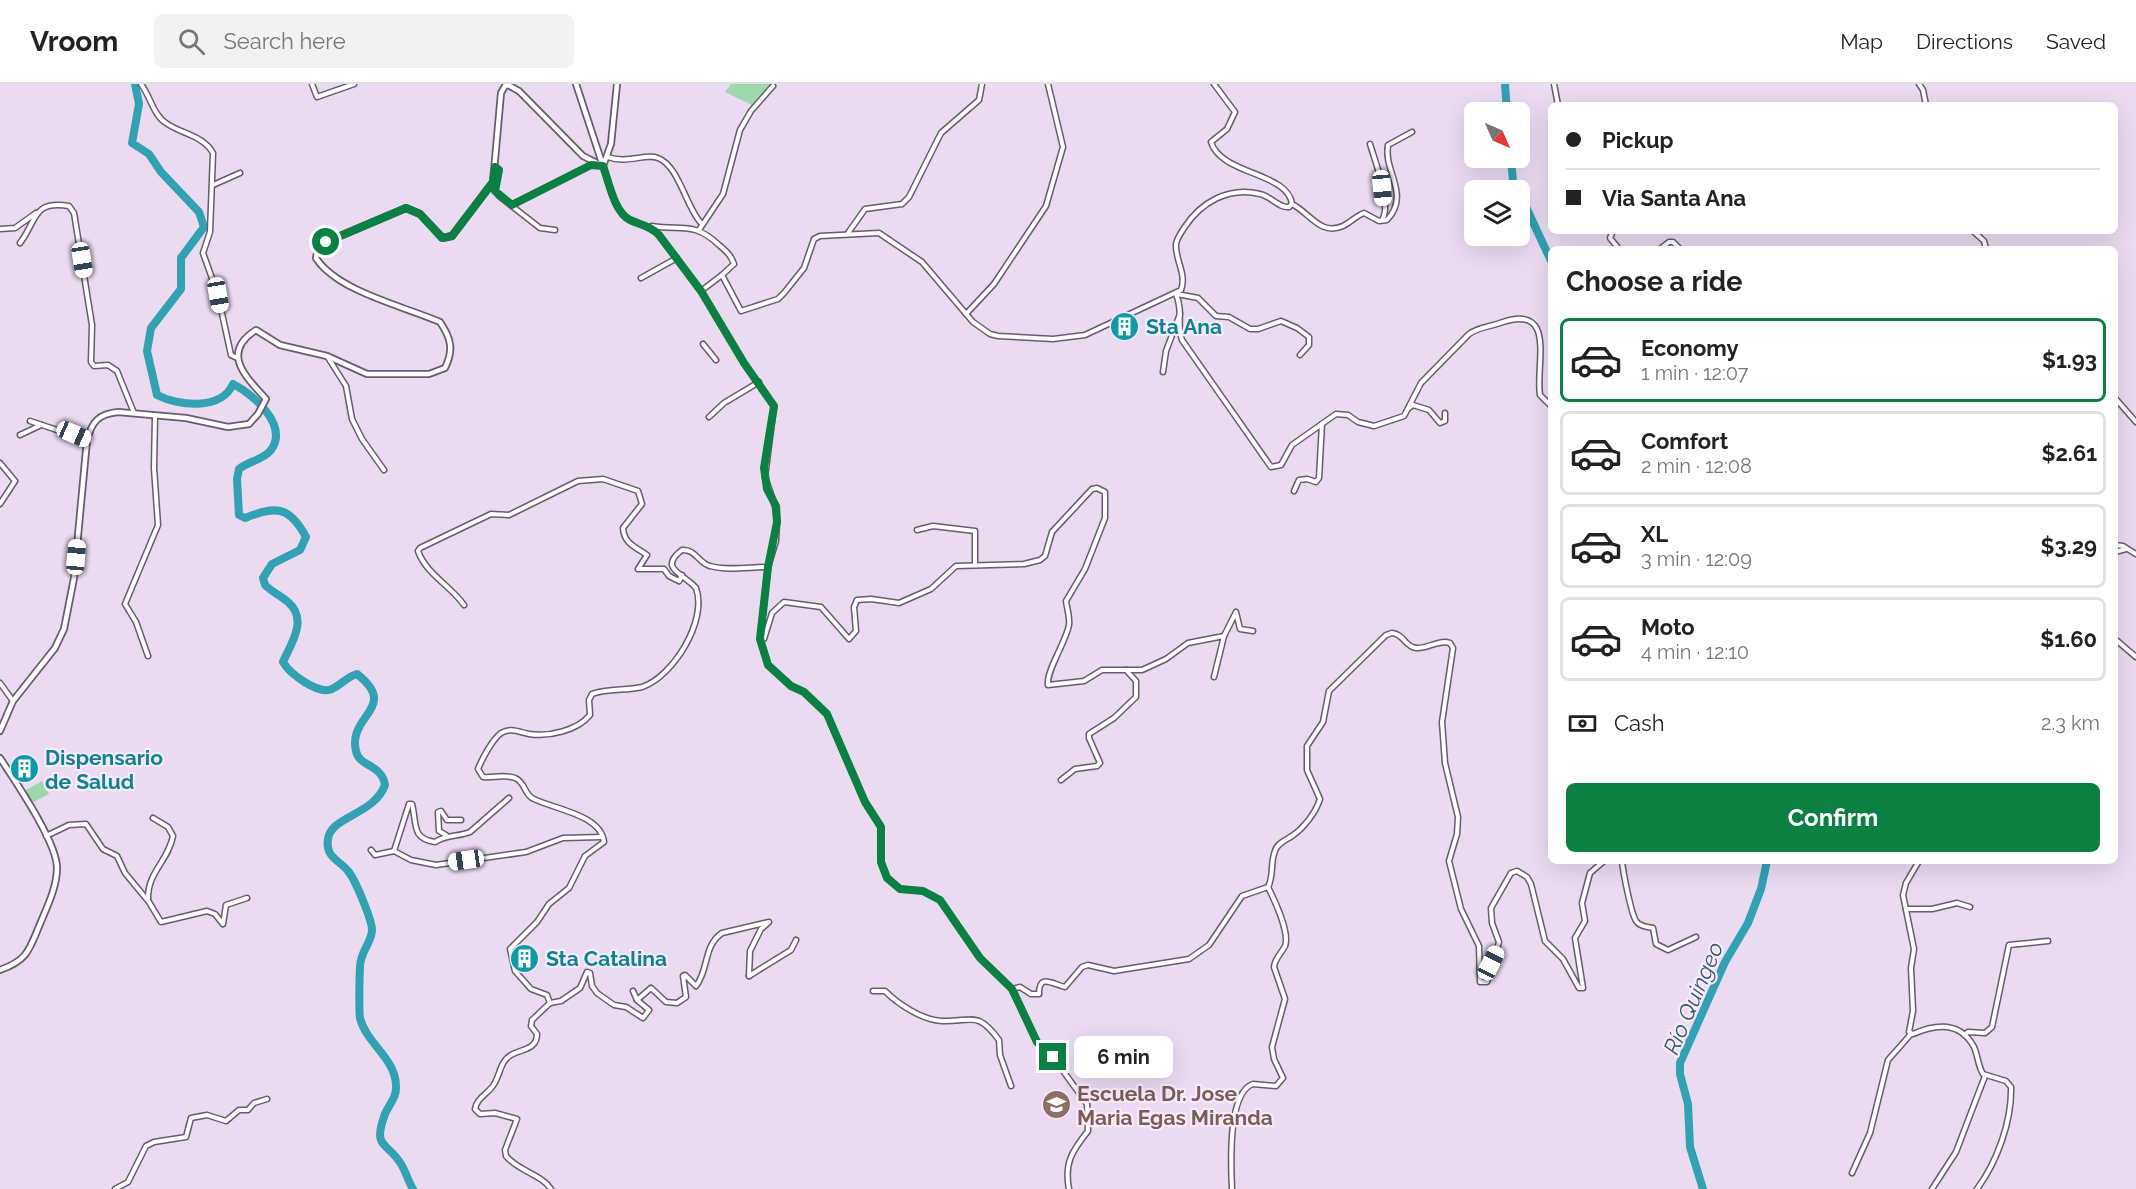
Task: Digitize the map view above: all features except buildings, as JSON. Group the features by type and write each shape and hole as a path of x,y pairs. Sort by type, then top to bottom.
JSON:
{"street":[{"path":"141,84 152,98 156,115 166,123 209,146 213,153 210,232 203,253 218,295 231,355 237,357"},
{"path":"312,84 317,97 354,84"},
{"path":"576,84 616,203 625,217 655,230 701,291 772,401 775,412 764,468 767,489 778,515 776,541 768,567 760,639 771,669 791,686 804,692 827,714 865,802 881,827 881,862 887,878 900,889 923,891 940,900 980,958 1012,989 1037,1042 1053,1057 1087,1104 1088,1131 1070,1153 1067,1166 1069,1189"},
{"path":"603,166 608,157 617,84"},
{"path":"848,233 865,209 902,204 909,197 941,133 979,100 982,84"},
{"path":"966,314 994,284 1046,206 1063,147 1048,84"},
{"path":"1214,84 1235,112 1227,129 1211,142 1213,149 1238,167 1278,185 1288,194 1292,204 1319,225 1328,228 1343,225 1364,213 1387,220 1396,208 1397,183 1387,152 1388,145 1395,139 1412,132"},
{"path":"1554,84 1557,102"},
{"path":"1918,84 1923,90 1925,102"},
{"path":"0,731 13,701 55,648 64,629 74,579 87,440 91,427 102,415 118,412 134,413 210,422 228,427 249,424 265,405 266,399 242,372 237,357 246,337 256,330 280,345 327,356 367,374 429,374 445,368 451,356 450,336 440,322 340,283 325,272 316,258 318,248 326,242 406,208 420,214 442,238 452,236 493,182 501,93 502,88 508,85 519,91 583,156 603,166"},
{"path":"699,230 701,223 723,194 740,130 751,111 773,86"},
{"path":"1370,144 1382,188 1385,215 1382,220"},
{"path":"608,157 626,161 652,156 662,159 672,170 701,223"},
{"path":"512,205 591,165 603,166"},
{"path":"495,167 499,170 495,191 540,228 555,230"},
{"path":"213,185 240,173"},
{"path":"1176,294 1183,284 1177,253 1178,238 1198,211 1221,195 1242,192 1260,194 1282,207 1289,207 1292,204"},
{"path":"0,228 15,228 36,212 57,204 69,206 74,213 92,325 91,362 94,366 108,365 117,371 134,413"},
{"path":"20,243 36,212"},
{"path":"646,225 679,226 699,230 714,240 733,261 731,268 701,291"},
{"path":"722,275 741,311 765,304 784,293 804,268 814,239 848,233 873,232 891,240 931,270 966,314 990,334 1053,339 1084,335 1160,298 1176,294 1198,297 1216,316 1229,317 1250,328 1258,329 1281,321 1290,323 1308,337 1309,345 1300,355"},
{"path":"1976,234 1984,241 1985,246"},
{"path":"1664,246 1669,242 1677,246"},
{"path":"641,278 677,258"},
{"path":"1176,294 1182,311 1179,331 1182,340 1268,464 1275,467 1281,465 1293,445 1322,424 1342,414 1374,426 1400,419 1413,405 1424,407 1440,423 1445,421 1445,413"},
{"path":"1163,372 1166,351 1182,311"},
{"path":"1408,409 1421,382 1469,334 1477,328 1522,318 1528,319 1536,327 1542,365 1540,395 1548,403"},
{"path":"703,344 716,360"},
{"path":"327,356 346,386 352,419 362,440 384,470"},
{"path":"709,417 724,403 759,382"},
{"path":"2118,401 2136,422"},
{"path":"148,656 136,622 125,604 158,525 154,468 155,416"},
{"path":"30,421 87,440"},
{"path":"20,435 42,424"},
{"path":"1294,491 1299,480 1307,479 1316,482 1321,474 1322,424"},
{"path":"0,464 15,481 0,504"},
{"path":"464,605 457,595 446,588 439,577 422,563 418,551 420,548 491,514 509,515 578,481 603,479 638,491 642,504 623,528 623,536 632,547 647,555 638,569 664,569 669,576 679,581 682,575"},
{"path":"760,639 764,639 772,613 784,602 820,608 849,639 855,632 854,607 857,600 871,599 899,603 931,589 956,566 1024,564 1040,560 1045,556 1056,527 1092,489 1102,489 1106,492 1105,518 1085,569 1066,601 1069,624 1047,682 1050,685 1084,681 1102,670 1142,670 1166,659 1188,643 1224,636"},
{"path":"917,530 933,526 975,531 975,565"},
{"path":"2118,546 2136,554"},
{"path":"2118,551 2127,549"},
{"path":"550,1002 547,995 531,989 515,971 510,949 537,922 549,903 569,888 581,860 604,842 603,837 582,814 530,797 517,779 506,776 483,777 478,769 501,734 510,730 531,734 578,727 590,716 589,700 592,694 607,688 645,686 671,664 694,632 698,618 698,593 692,583 674,571 672,562 678,553 688,550 703,564 713,567 768,567"},
{"path":"1214,677 1224,636 1236,612 1239,629 1253,631"},
{"path":"1232,1189 1231,1146 1242,1093 1253,1084 1276,1086 1283,1078 1274,1059 1272,1047 1285,999 1274,967 1275,960 1286,943 1279,913 1268,887 1274,867 1275,850 1282,840 1300,829 1318,807 1320,799 1307,770 1307,746 1323,722 1329,691 1386,635 1392,633 1402,636 1410,646 1418,649 1444,641 1450,643 1453,648 1442,722 1445,763 1458,817 1458,834 1449,861 1461,909 1479,946 1480,982 1487,982 1499,942 1492,923 1491,908 1511,873 1517,871 1527,877 1531,884 1545,941 1563,959 1579,988 1583,988 1576,947 1576,932 1585,921 1582,903 1590,873 1600,864"},
{"path":"2118,642 2136,657"},
{"path":"1062,780 1075,769 1100,764 1089,734 1114,718 1136,697 1136,681 1125,670"},
{"path":"0,683 13,701"},
{"path":"0,758 46,836 57,865 49,903 25,958 0,970"},
{"path":"461,820 447,820 441,811 438,812 439,831 447,835 463,835 470,832 509,798"},
{"path":"394,851 409,804 412,804 417,834 421,839 435,842 447,835"},
{"path":"148,901 148,882 170,850 173,836 168,827 153,818"},
{"path":"46,836 69,825 86,824 103,849 117,856 125,873 148,901 161,922 207,911 214,914 223,924 226,905 247,898"},
{"path":"371,850 375,855 394,851 411,860 436,865 526,852 563,838 603,837"},
{"path":"1622,864 1625,885 1636,921 1642,926 1653,928 1656,944 1668,950 1696,937"},
{"path":"1911,1034 1909,1031 1913,1011 1911,968 1914,949 1906,909 1905,887 1917,864"},
{"path":"1012,989 1020,987 1031,994 1039,994 1040,984 1050,980 1065,987 1077,970 1088,965 1114,971 1189,959 1209,945 1242,896 1268,887"},
{"path":"1906,909 1932,909 1957,903 1970,907"},
{"path":"637,1000 651,988 666,1002 677,1003 686,997 683,976 685,975 696,986 700,981 710,945 722,933 769,922 761,929 750,951 748,976 791,950 796,940"},
{"path":"1964,1035 1968,1032 1984,1033 1992,1027 2009,945 2049,941"},
{"path":"551,1189 546,1182 531,1176 506,1156 505,1150 517,1122 515,1118 480,1114 475,1107 492,1088 507,1058 534,1044 538,1037 531,1026 532,1020 550,1002 561,1001 580,988 589,972 592,986 597,993 614,1005 626,1007 643,1018 649,1010 637,1000 633,991"},
{"path":"873,991 885,991 897,1003 940,1021 968,1017 980,1021 999,1040 1000,1055 1011,1086"},
{"path":"1852,1173 1870,1133 1888,1060 1911,1034 1942,1025 1964,1035 1975,1049 1985,1076 1956,1152 1932,1189"},
{"path":"1977,1189 1990,1170 2001,1138 2012,1089 2006,1081 1985,1076"},
{"path":"115,1189 128,1182 146,1146 154,1142 186,1137 191,1118 207,1115 226,1121 239,1110 248,1110 254,1103 267,1099"}],"green space":[{"path":"731,84 771,84 754,106 725,92"},
{"path":"42,781 49,794 30,804 24,791"}],"waterway":[{"path":"135,84 139,104 132,143 149,154 161,172 199,212 204,227 181,258 181,289 151,328 147,351 157,395 176,402 198,404 219,399 233,384 250,395 266,411 272,421 275,440 268,453 239,469 237,479 239,515 245,518 265,511 280,511 294,519 306,537 300,550 272,564 263,578 265,585 288,602 297,617 296,632 283,662 298,677 319,689 332,689 357,674 374,695 373,704 358,729 355,739 356,751 361,760 380,773 385,785 380,795 372,803 331,831 328,845 334,858 351,875 363,900 371,925 371,938 360,964 360,1018 368,1035 391,1067 396,1085 395,1094 381,1125 381,1139 401,1164 413,1189"},
{"name":"Río Quingeo","path":"1505,84 1506,102"},
{"name":"Río Quingeo","path":"1512,168 1513,180"},
{"name":"Río Quingeo","path":"1530,216 1548,255"},
{"name":"Río Quingeo","path":"1703,1189 1690,1147 1688,1104 1680,1074 1680,1063 1725,962 1748,923 1761,889 1766,864"}],"place":[{"name":"Sta Ana","path":"1125,326"},
{"name":"Dispensario de Salud","path":"24,769"},
{"name":"Sta Catalina","path":"525,958"},
{"name":"Escuela Dr. Jose Maria Egas Miranda","path":"1056,1105"}],"route":[{"path":"326,242 382,219 401,208 411,208 420,214 442,238 452,236 493,182 495,167 499,170 495,191 512,205 591,165 603,166 616,203 625,217 646,225 659,235 701,291 744,363 774,406 774,423 764,468 767,489 778,515 776,541 768,567 760,639 768,665 791,686 813,699 827,714 839,747 865,802 881,827 881,862 887,878 900,889 923,891 940,900 980,958 1012,989 1037,1042 1053,1057"}]}
